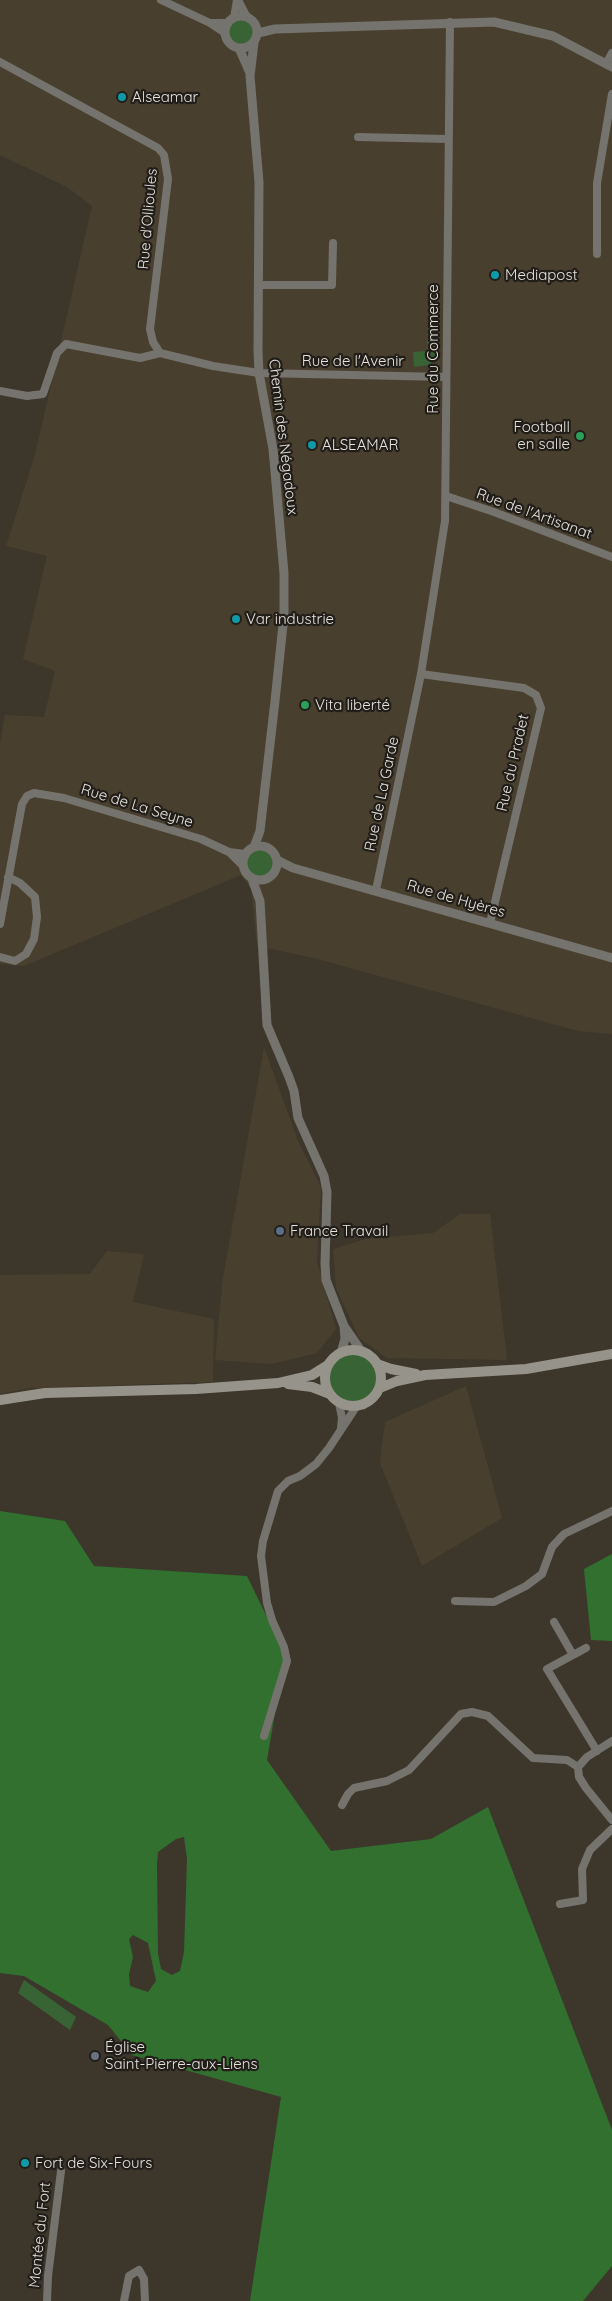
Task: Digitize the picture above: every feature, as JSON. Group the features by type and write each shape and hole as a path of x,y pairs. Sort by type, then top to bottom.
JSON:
{"main road":[{"path":"0,1400 45,1393 196,1389 278,1383 312,1375 328,1365 341,1353 352,1350 362,1352 372,1358 377,1364 381,1376 380,1388"},
{"path":"328,1365 326,1383 330,1394 339,1403 356,1407 371,1400 380,1388 397,1381 425,1375 526,1369 612,1354"},
{"path":"377,1364 391,1370 425,1375"},
{"path":"278,1383 308,1386 330,1394"}],"street":[{"path":"161,0 210,23 225,33 228,41 239,48 250,46 254,43 257,29"},
{"path":"225,33 238,0"},
{"path":"238,0 247,17 257,29"},
{"path":"210,23 247,17"},
{"name":"Rue du Commerce","path":"421,674 442,544 446,496 450,22"},
{"path":"257,29 494,22 546,34 568,43 609,66 612,53"},
{"name":"Chemin des Négadoux","path":"254,43 250,76 259,182 259,372 273,449 284,574 284,615 260,831 254,847"},
{"name":"Chemin des Négadoux","path":"239,48 250,76"},
{"name":"Rue d'Ollioules","path":"0,62 158,148 164,155 168,179 150,329 153,342 160,353"},
{"path":"597,254 597,183 612,94"},
{"path":"358,137 448,139"},
{"path":"259,285 332,285 332,243"},
{"path":"0,391 27,396 43,394 57,354 66,344 140,358 160,353"},
{"name":"Rue de l'Avenir","path":"160,353 213,366 259,372 446,378"},
{"name":"Rue de l'Artisanat","path":"446,496 494,512 612,557"},
{"name":"Rue de La Garde","path":"376,890 421,674"},
{"name":"Rue du Pradet","path":"421,674 524,688 536,695 541,708 490,923"},
{"name":"Rue de La Seyne","path":"8,878 22,804 27,796 34,793 64,798 201,839 229,852"},
{"name":"Chemin des Négadoux","path":"260,831 265,846"},
{"path":"242,865 245,854 254,847 265,846 273,851 277,860 276,871 266,880 260,901"},
{"path":"229,852 245,854"},
{"path":"229,852 252,879 260,901 267,1025 294,1091 298,1118 324,1176 328,1208 326,1280 344,1326 362,1352"},
{"name":"Rue de Hyères","path":"277,860 293,868 612,958"},
{"name":"Rue de Hyères","path":"276,871 293,868"},
{"path":"0,924 2,906 6,899 8,878 20,883 32,892 36,902 34,939 31,948 22,958 15,961 0,957"},
{"path":"252,879 266,880"},
{"path":"341,1353 345,1339 344,1326"},
{"path":"339,1403 342,1418 340,1429"},
{"path":"264,1736 287,1661 267,1603 261,1556 263,1541 278,1491 288,1481 300,1476 316,1464 356,1407"},
{"path":"455,1601 494,1602 526,1586 542,1574 552,1547 564,1534 612,1511"},
{"path":"554,1622 573,1655"},
{"path":"586,1648 547,1669 597,1751"},
{"path":"342,1805 354,1788 387,1781 409,1770 461,1714 472,1712 488,1716 533,1758 567,1760 578,1767"},
{"path":"612,1741 587,1757 578,1767 579,1777 586,1788 612,1820"},
{"path":"560,1904 583,1900 582,1869 590,1850 612,1829"},
{"name":"Montée du Fort","path":"47,2301 48,2276 61,2171"},
{"path":"124,2301 130,2276 139,2270 144,2279 145,2301"}],"shaded area":[{"path":"0,0 612,0 612,1034 578,1031 314,958 257,946 251,889 241,875 24,966 0,964 0,743 5,715 44,717 55,671 23,659 47,556 6,546 35,455 92,206 67,187 0,155"},
{"path":"264,1047 298,1141 321,1187 317,1261 336,1329 317,1353 272,1364 215,1360 223,1278"},
{"path":"460,1214 490,1214 507,1360 387,1358 359,1338 336,1288 333,1249 366,1239 433,1233"},
{"path":"107,1251 144,1254 133,1302 214,1319 213,1382 29,1388 0,1394 0,1275 90,1274"},
{"path":"466,1386 502,1518 422,1566 380,1463 385,1422"}],"green space":[{"path":"241,16 247,17 252,21 256,26 256,38 252,43 247,47 241,48 235,47 230,43 226,38 225,32 226,26 230,21 235,17"},
{"path":"428,326 440,326 438,356 429,365 414,367 413,352 427,351"},
{"path":"260,846 267,847 272,851 276,856 276,870 272,875 267,879 260,880 253,879 248,875 244,870 243,863 244,856 248,851 253,847"},
{"path":"353,1350 364,1352 373,1358 379,1367 381,1378 379,1389 373,1398 364,1404 353,1406 342,1404 333,1398 327,1389 325,1378 327,1367 333,1358 342,1352"},
{"path":"0,1511 65,1521 94,1566 247,1576 285,1654 267,1760 331,1851 431,1839 488,1807 612,2130 612,2266 583,2301 250,2301 281,2097 132,2055 108,2025 24,1976 0,1973","holes":["184,1837 187,1859 184,1952 180,1971 172,1975 161,1969 158,1953 158,1852 176,1839","133,1935 148,1943 156,1981 148,1992 130,1986 129,1974 133,1957 129,1939"]},
{"path":"612,1554 612,1641 591,1640 584,1569"},
{"path":"24,1980 76,2017 70,2030 18,1993"}],"place":[{"name":"Alseamar","path":"122,97"},
{"name":"Mediapost","path":"495,275"},
{"name":"Football en salle","path":"580,436"},
{"name":"ALSEAMAR","path":"312,445"},
{"name":"Var industrie","path":"236,619"},
{"name":"Vita liberté","path":"305,705"},
{"name":"France Travail","path":"280,1231"},
{"name":"Église Saint-Pierre-aux-Liens","path":"95,2056"},
{"name":"Fort de Six-Fours","path":"25,2163"}]}
